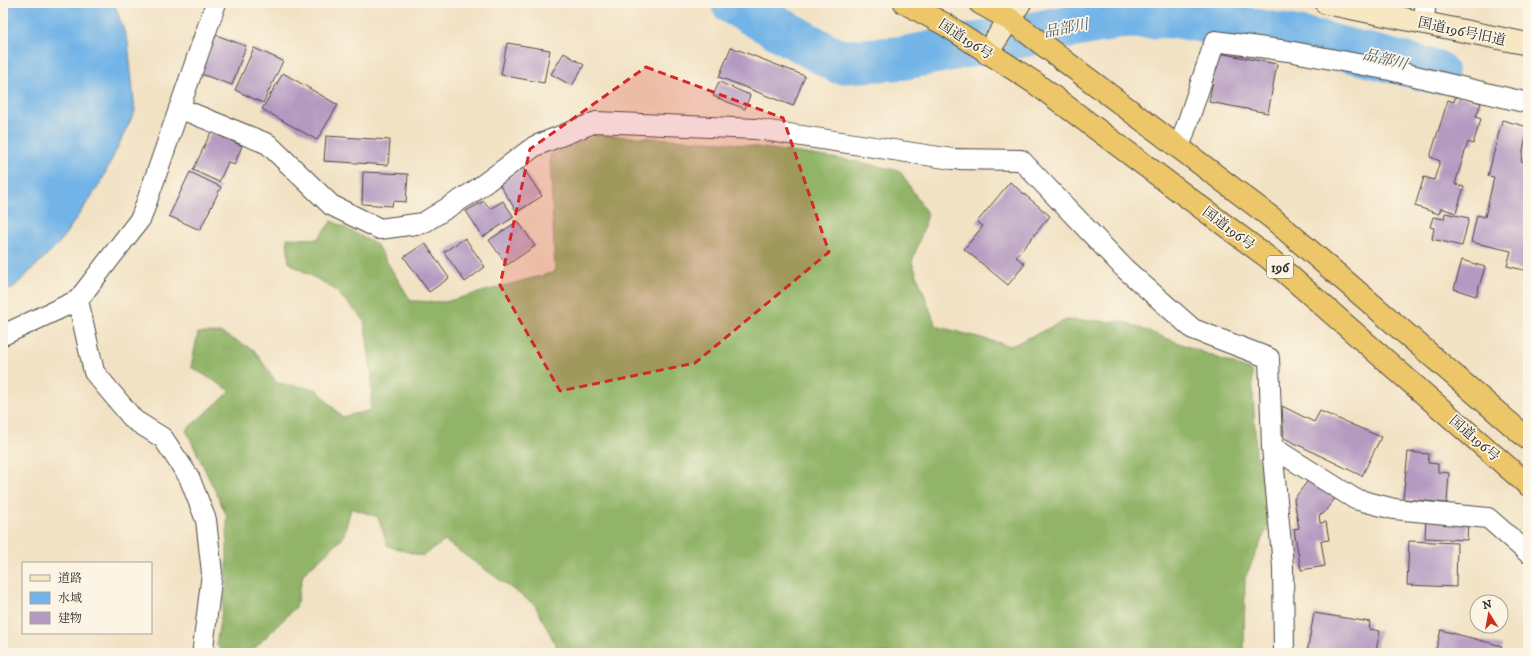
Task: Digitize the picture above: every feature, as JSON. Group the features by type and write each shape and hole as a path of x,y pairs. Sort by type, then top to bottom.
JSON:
{"highway":[{"name":"国道196号","path":"905,3 946,24 987,53 1015,70 1270,259 1528,485"},
{"name":"196","path":"1004,10 1059,58 1272,218 1528,439"}],"street":[{"path":"3,335 78,300 141,218 216,3"},
{"name":"国道196号旧道","path":"1326,3 1424,13 1528,44"},
{"name":"196","path":"987,53 1004,10"},
{"path":"1179,148 1215,42 1288,50 1390,70 1528,103"},
{"path":"179,108 268,144 332,204 380,229 423,223 473,192 535,146 596,122 756,129 952,159 1021,160 1125,269 1193,329 1269,358 1272,447 1283,566 1284,653"},
{"path":"78,300 94,372 134,420 164,438 189,477 206,520 212,573 203,648 205,653"},
{"path":"1272,447 1355,499 1394,509 1488,518 1528,553"}],"highlighted area":[{"path":"646,67 783,118 829,252 695,363 560,391 500,285 530,149"}],"green space":[{"path":"598,135 723,142 854,161 900,171 928,215 912,262 936,326 1011,346 1066,320 1124,322 1252,371 1256,454 1280,499 1245,578 1244,653 560,653 535,605 445,541 422,556 388,546 378,517 351,508 343,538 303,574 296,607 250,653 223,653 216,644 227,583 227,516 186,430 231,391 191,367 198,333 221,333 254,350 277,383 316,389 342,417 371,410 372,376 364,320 333,288 289,263 287,238 317,239 332,221 376,244 411,301 445,302 555,272 550,155"}],"water":[{"path":"3,3 114,3 128,42 135,111 100,184 60,242 12,289 3,291"}],"building":[{"path":"216,35 246,46 232,85 201,74"},
{"path":"507,43 550,50 544,83 501,75"},
{"path":"731,47 805,76 793,106 719,77"},
{"path":"254,48 283,61 263,103 235,90"},
{"path":"564,53 584,65 572,86 551,74"},
{"path":"1218,53 1277,64 1268,113 1209,102"},
{"path":"283,73 338,105 317,140 262,109"},
{"path":"719,82 750,95 745,109 713,96"},
{"path":"1456,95 1481,103 1476,117 1481,119 1473,144 1468,142 1455,184 1464,187 1456,213 1441,208 1439,214 1415,206 1424,177 1434,180 1440,161 1430,157 1448,100 1454,102"},
{"path":"1502,120 1528,127 1521,161 1528,163 1528,271 1507,266 1511,251 1471,242 1477,215 1485,217 1494,177 1488,176"},
{"path":"211,132 242,146 234,165 228,162 219,182 193,170"},
{"path":"326,136 390,140 388,165 324,161"},
{"path":"523,168 542,196 517,212 499,184"},
{"path":"190,172 221,187 200,230 169,216"},
{"path":"363,172 408,174 406,202 393,201 392,206 362,204"},
{"path":"1010,182 1050,216 1016,257 1025,264 1008,285 964,249 983,226 977,222"},
{"path":"484,201 490,209 503,201 514,217 483,237 466,211"},
{"path":"1445,213 1469,218 1462,246 1432,239 1434,228 1430,227 1433,217 1444,219"},
{"path":"518,221 535,246 507,265 489,240"},
{"path":"465,238 485,267 465,282 444,252"},
{"path":"425,243 449,278 429,292 404,257"},
{"path":"1462,260 1485,267 1476,296 1454,289"},
{"path":"1282,406 1314,422 1320,411 1381,437 1362,476 1284,438"},
{"path":"1408,452 1429,454 1428,463 1438,464 1438,472 1449,473 1447,503 1403,499"},
{"path":"1310,478 1336,497 1323,514 1319,515 1320,523 1326,522 1329,540 1321,541 1325,566 1301,570 1294,529 1299,528 1294,499"},
{"path":"1426,517 1468,519 1467,540 1425,538"},
{"path":"1409,541 1457,543 1456,587 1407,585"},
{"path":"1314,613 1370,622 1369,629 1380,631 1376,651 1381,653 1307,653"},
{"path":"1441,630 1502,646 1500,653 1435,653"}],"waterway":[{"name":"品部川","path":"733,3 839,62 904,58 1121,17 1177,16 1312,41 1436,72"}]}
